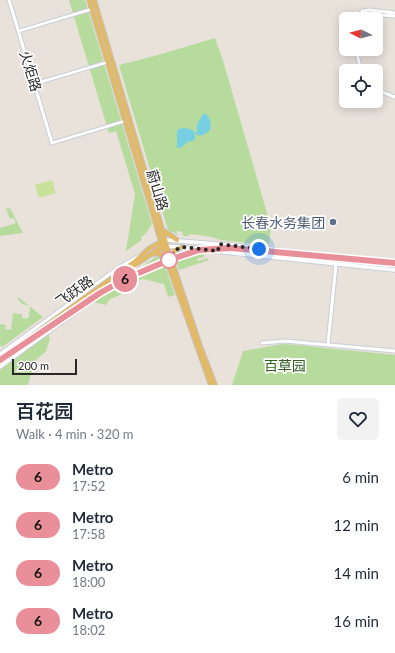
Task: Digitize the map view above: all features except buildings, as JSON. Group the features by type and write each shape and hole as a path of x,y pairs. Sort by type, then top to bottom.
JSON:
{"main road":[{"name":"蔚山路","path":"89,0 94,8 162,228 168,257 211,385"},
{"name":"蔚山路","path":"94,0 94,8"},
{"name":"蔚山路","path":"128,120 159,233 164,241"},
{"path":"162,228 168,235 177,240"},
{"path":"150,248 159,233"},
{"path":"164,241 177,240 395,263"},
{"name":"飞跃路","path":"0,359 134,262 140,255 164,241"},
{"path":"218,251 219,244"},
{"path":"165,247 182,247 395,270"},
{"name":"飞跃路","path":"0,362 116,278 165,247"},
{"path":"152,254 158,253 168,257 175,250 182,247"},
{"name":"蔚山路","path":"168,257 215,385"}],"street":[{"name":"火炬路","path":"9,0 52,143"},
{"path":"19,31 94,8"},
{"path":"362,11 369,10 395,13"},
{"path":"362,11 369,14 395,16"},
{"path":"34,84 110,62"},
{"path":"383,92 395,97"},
{"path":"52,143 128,120"},
{"path":"0,354 123,264 140,255"},
{"path":"328,344 336,264"},
{"path":"0,366 132,271 136,266"},
{"path":"88,295 91,288"},
{"path":"66,306 75,304"},
{"path":"262,343 285,341 395,351"}],"green space":[{"path":"69,0 85,0 152,224 146,233 141,237 142,240 126,251 135,194 116,131 109,133"},
{"path":"215,38 222,57 271,227 269,245 220,240 193,234 183,236 182,232 176,232 178,235 168,230 119,65"},
{"path":"52,180 56,193 39,198 35,185"},
{"path":"10,208 23,233 0,236 0,228 16,223 14,218 10,219 6,209"},
{"path":"177,251 204,253 204,257 197,259 198,261 208,258 209,260 179,270 174,255"},
{"path":"157,256 162,257 175,295 168,297 164,284 142,279 118,296 110,299 106,305 93,302"},
{"path":"18,297 29,306 22,304 17,298"},
{"path":"30,307 43,317 2,347 0,345 0,324 6,325 5,329 11,330 13,313 22,314 22,318 27,319 29,317"},
{"path":"48,334 50,339 46,351 35,361 28,385 0,385 0,370"},
{"name":"百草园","path":"286,344 395,355 395,385 232,385 243,351"}],"water":[{"path":"204,113 210,120 210,130 205,134 198,136 195,134 195,140 188,142 180,148 177,148 178,129 185,128 193,130 194,133 197,132 197,124"}],"metro line":[{"name":"6","path":"0,360 45,328 100,293 127,278 169,260 199,250 231,248 262,250 395,263"}],"place":[{"name":"长春水务集团","path":"333,222"}],"route":[{"path":"169,260 175,250 182,247 218,251 219,244 259,249"}]}
